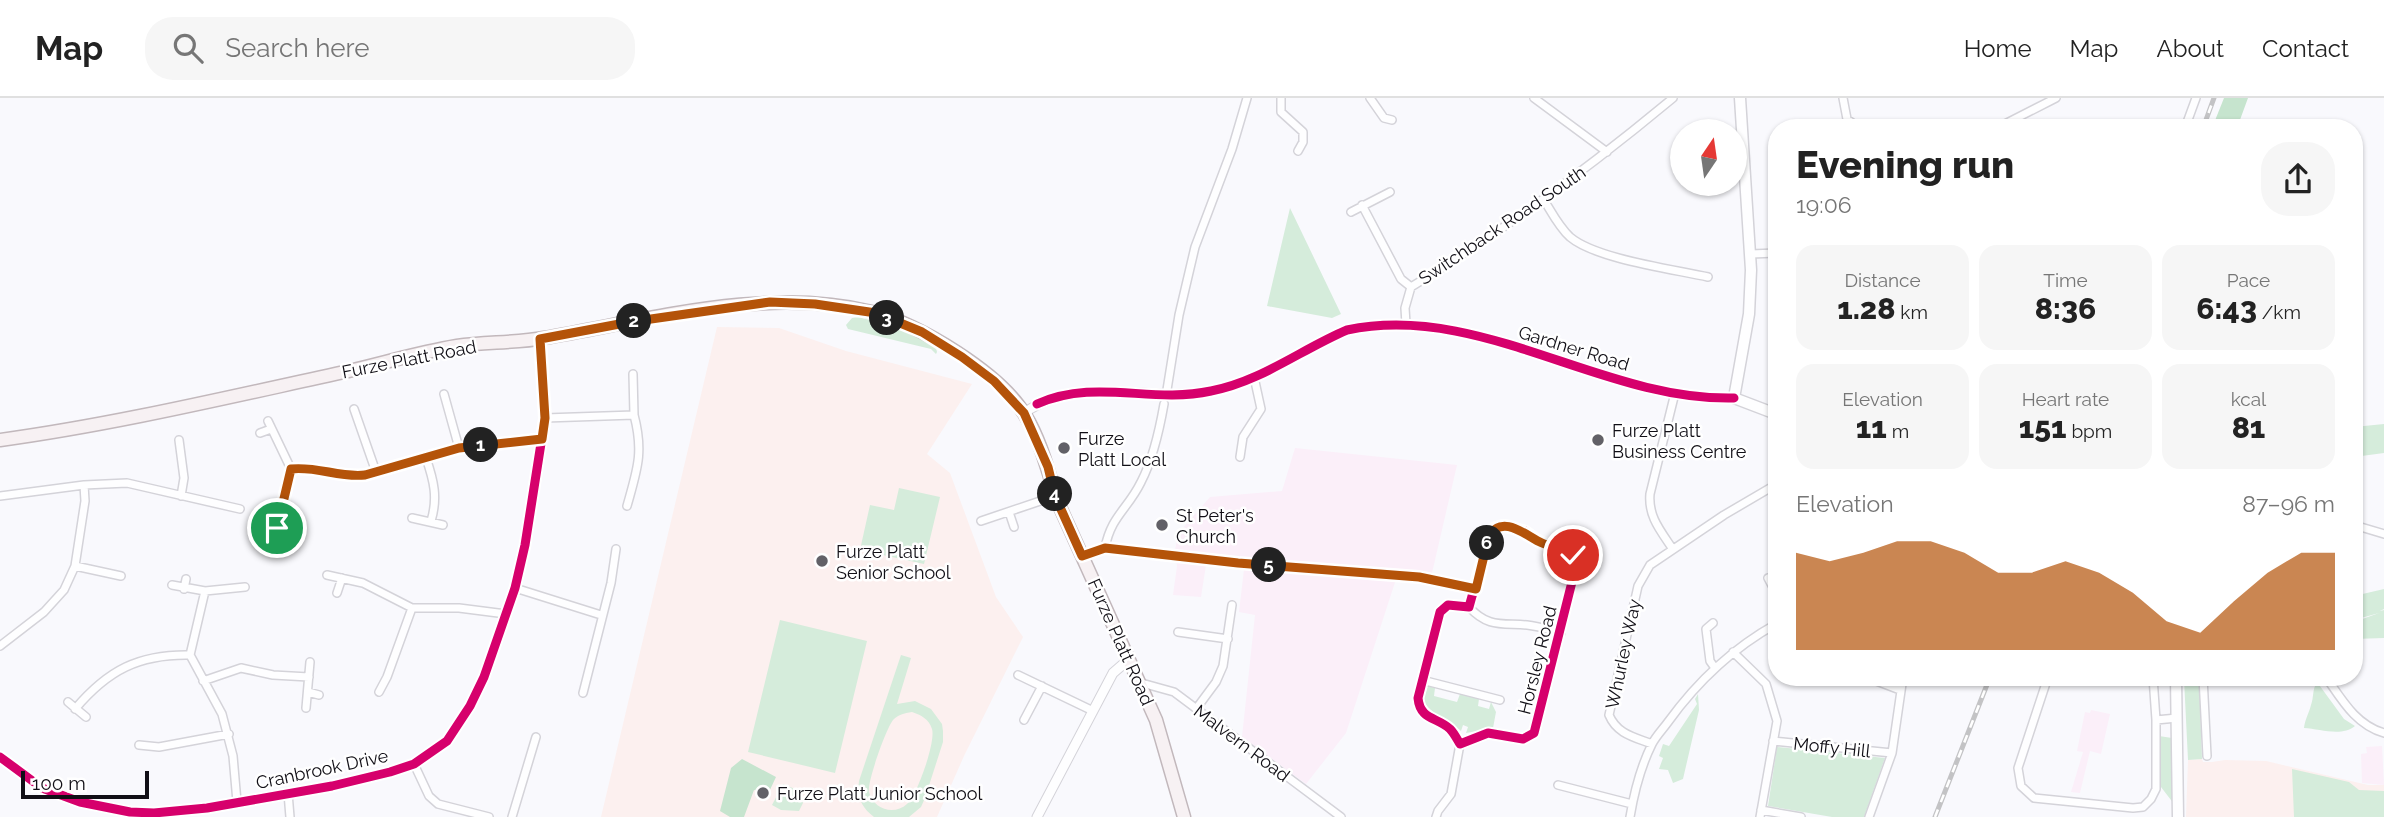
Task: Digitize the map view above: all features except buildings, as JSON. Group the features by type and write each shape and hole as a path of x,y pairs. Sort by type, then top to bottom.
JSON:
{"main road":[{"path":"1734,398 1749,314 1751,254 1740,98"},
{"name":"Furze Platt Road","path":"0,440 76,429 456,346 540,339 630,322 770,302 847,307 887,318 922,332 950,349 994,381 1024,413 1048,467 1055,496 1156,720 1184,817"},
{"name":"Gardner Road","path":"1734,398 1768,411"},
{"path":"2176,686 2178,817"}],"street":[{"path":"1105,548 1109,529 1141,482 1161,421 1179,316 1195,247 1248,98"},
{"path":"1281,98 1281,112 1303,132 1303,142 1298,151"},
{"path":"1370,98 1384,118 1392,120"},
{"path":"1534,98 1608,152"},
{"name":"Switchback Road South","path":"1406,324 1405,308 1411,286 1468,253 1544,200 1673,98"},
{"path":"1843,98 1847,119"},
{"path":"2015,119 2056,98"},
{"path":"2188,119 2196,98"},
{"path":"1351,212 1390,192"},
{"path":"1544,200 1570,237 1584,246 1609,255 1708,277"},
{"path":"1362,205 1401,279 1411,286"},
{"path":"1751,254 1768,253"},
{"path":"1024,413 1037,404 1060,395 1094,390 1165,400 1210,392 1240,384 1347,330 1406,324"},
{"name":"Gardner Road","path":"1406,324 1439,327 1513,346 1606,376 1675,393 1707,399 1734,398"},
{"name":"Cranbrook Drive","path":"0,757 42,788 80,802 130,812 154,813 207,808 378,775 414,764 447,741 470,706 484,677 515,588 533,508 545,418 540,339"},
{"path":"627,506 639,464 640,440 634,415 633,374"},
{"path":"1240,457 1243,438 1261,409 1254,377"},
{"path":"1672,548 1652,519 1649,508 1650,494 1675,393"},
{"path":"444,394 459,448"},
{"path":"354,409 376,472"},
{"path":"438,411 448,410"},
{"path":"545,418 634,415"},
{"path":"358,419 369,416"},
{"path":"260,433 270,425 291,469 277,528"},
{"path":"291,469 310,467 354,476 459,448 542,439"},
{"path":"179,440 184,478 181,496"},
{"path":"426,458 435,483 436,505 431,521"},
{"path":"0,496 84,485 127,483 240,509"},
{"path":"0,646 44,612 64,590 75,566 85,501 84,485"},
{"name":"Whurley Way","path":"1652,744 1614,726 1609,715 1638,586 1650,565 1672,548 1768,489"},
{"path":"226,505 229,496"},
{"path":"981,521 1055,496"},
{"path":"270,508 281,511"},
{"path":"1009,512 1014,527"},
{"path":"412,518 443,525"},
{"name":"Horsley Road","path":"1460,744 1488,733 1523,739 1534,733 1576,566 1575,558 1569,551 1541,543 1525,531 1497,527 1489,535 1476,589"},
{"path":"2363,527 2384,534"},
{"path":"1082,556 1105,548 1238,563 1433,578 1476,589 1469,607"},
{"path":"583,693 611,583 616,549"},
{"path":"75,566 117,575 111,583"},
{"path":"327,575 363,583 412,608 459,608 506,614"},
{"path":"337,593 342,578"},
{"path":"184,589 186,579"},
{"path":"172,585 205,591 241,588 238,598"},
{"path":"515,588 601,615"},
{"path":"205,591 190,655 222,714 229,734 237,802"},
{"path":"1196,709 1223,666 1232,605"},
{"path":"1436,817 1451,794 1460,744 1449,728 1425,716 1418,706 1422,680 1441,609 1448,605 1469,607 1485,620 1507,626 1527,625 1560,633"},
{"path":"379,692 385,683 412,608"},
{"path":"1713,623 1706,629 1710,661 1715,668"},
{"path":"1630,817 1652,744 1681,704 1733,652 1768,629"},
{"path":"1178,632 1228,639"},
{"path":"1733,652 1766,684 1777,720 1760,814 1801,817"},
{"path":"75,709 98,685 128,664 150,657 190,655"},
{"path":"1037,817 1091,709 1113,673 1128,660"},
{"path":"306,708 310,662"},
{"path":"202,681 241,668 273,675 309,677"},
{"path":"1018,675 1091,709"},
{"path":"1422,680 1500,699"},
{"name":"Malvern Road","path":"1138,681 1174,692 1341,817"},
{"path":"385,683 393,689"},
{"path":"1024,720 1042,686"},
{"path":"1890,686 1900,690"},
{"path":"1869,817 1892,753 1901,686"},
{"path":"2045,686 2018,768 2021,786 2034,798 2133,808 2143,807 2156,789 2156,720 2153,686"},
{"path":"2203,686 2207,756"},
{"path":"2332,686 2362,724 2384,733"},
{"path":"308,692 319,695"},
{"path":"68,702 86,716"},
{"path":"2156,720 2178,718"},
{"path":"139,745 159,747 229,734"},
{"path":"512,817 536,737"},
{"name":"Moffy Hill","path":"1773,741 1892,753"},
{"path":"414,764 429,796 438,804 489,817"},
{"path":"1558,785 1632,804"},
{"path":"288,793 290,817"},
{"path":"104,817 109,808"}],"shaded area":[{"name":"Furze Platt Senior School","path":"717,327 779,328 846,351 972,384 927,454 950,473 996,597 1023,637 937,817 601,817"},
{"path":"1295,448 1457,465 1432,573 1399,570 1346,733 1306,784 1242,737 1255,615 1239,612 1244,569 1206,565 1201,597 1173,595 1178,534 1210,497 1282,491"},
{"path":"2091,710 2110,714 2101,754 2090,751 2080,793 2071,792 2083,752 2077,751 2085,712 2090,713"},
{"path":"2382,746 2384,785 2362,783 2361,754 2367,753 2366,747"},
{"path":"2202,759 2203,762 2266,761 2368,785 2384,785 2384,817 2186,817 2188,760"}],"green space":[{"path":"2224,98 2248,98 2240,119 2216,119"},
{"path":"1290,208 1341,314 1332,318 1267,306"},
{"path":"859,317 891,326 935,344 937,352 936,354 931,349 848,329 846,325 852,318"},
{"path":"2384,424 2384,453 2363,456 2363,426"},
{"path":"899,488 940,497 924,564 860,550 870,505 894,510"},
{"path":"2384,589 2384,609 2380,611 2384,610 2384,638 2363,639 2363,619 2379,613 2363,617 2363,594"},
{"path":"780,620 867,641 835,773 748,752"},
{"path":"901,655 911,658 897,704 915,701 931,709 942,724 943,731 943,742 925,798 921,807 909,817 874,817 861,801 859,781","holes":["912,712 927,720 932,729 925,768 916,791 907,804 896,810 885,809 875,803 869,792 874,767 893,720"]},
{"path":"1428,686 1435,688 1434,696 1457,702 1460,694 1465,694 1479,699 1478,706 1489,709 1491,702 1496,712 1493,728 1466,733 1468,727 1463,725 1461,731 1426,705 1423,700"},
{"path":"2184,686 2199,686 2202,759 2188,760"},
{"path":"2320,686 2344,719 2355,726 2337,732 2304,728 2314,688"},
{"path":"1698,694 1699,710 1683,779 1673,783 1668,770 1659,769 1663,758 1659,756 1663,744 1669,746 1697,704 1695,699"},
{"path":"2159,736 2172,738 2174,804 2161,787"},
{"path":"1777,747 1885,758 1864,817 1832,817 1768,806"},
{"path":"742,759 776,777 768,794 754,790 744,817 730,817 720,811 731,768"},
{"path":"2292,769 2349,782 2359,790 2384,791 2384,817 2294,817"},
{"path":"783,784 795,789 803,803 799,811 781,810 772,805"}],"railway":[{"path":"2206,119 2214,98"},
{"path":"1935,817 1986,686"}],"cycle path":[{"path":"1037,404 1080,393 1166,395 1211,391 1264,373 1347,330 1397,325 1445,329 1493,340 1636,385 1685,395 1734,398"},
{"path":"0,757 42,788 80,802 130,812 154,813 207,808 332,786 390,772 414,764 447,741 470,706 484,677 515,588 525,545 545,418 540,339"},
{"path":"1502,526 1525,531 1541,543 1569,552 1575,558 1576,566 1534,733 1523,739 1488,733 1460,744 1450,729 1422,710 1418,698 1440,612 1448,605 1469,607 1489,535 1494,528 1502,526"}],"place":[{"name":"Furze Platt Business Centre","path":"1598,440"},
{"name":"Furze Platt Local","path":"1064,448"},
{"name":"St Peter's Church","path":"1162,525"},
{"name":"Furze Platt Senior School","path":"822,561"},
{"name":"Furze Platt Junior School","path":"763,793"}],"route":[{"path":"277,528 291,469 310,467 354,476 365,475 459,448 542,439 545,418 540,339 630,322 770,302 847,307 876,313 922,332 994,381 1024,413 1048,467 1055,496 1082,556 1105,548 1238,563 1433,578 1476,589 1489,535 1494,528 1502,526 1525,531 1541,543 1564,549 1573,555"}]}
